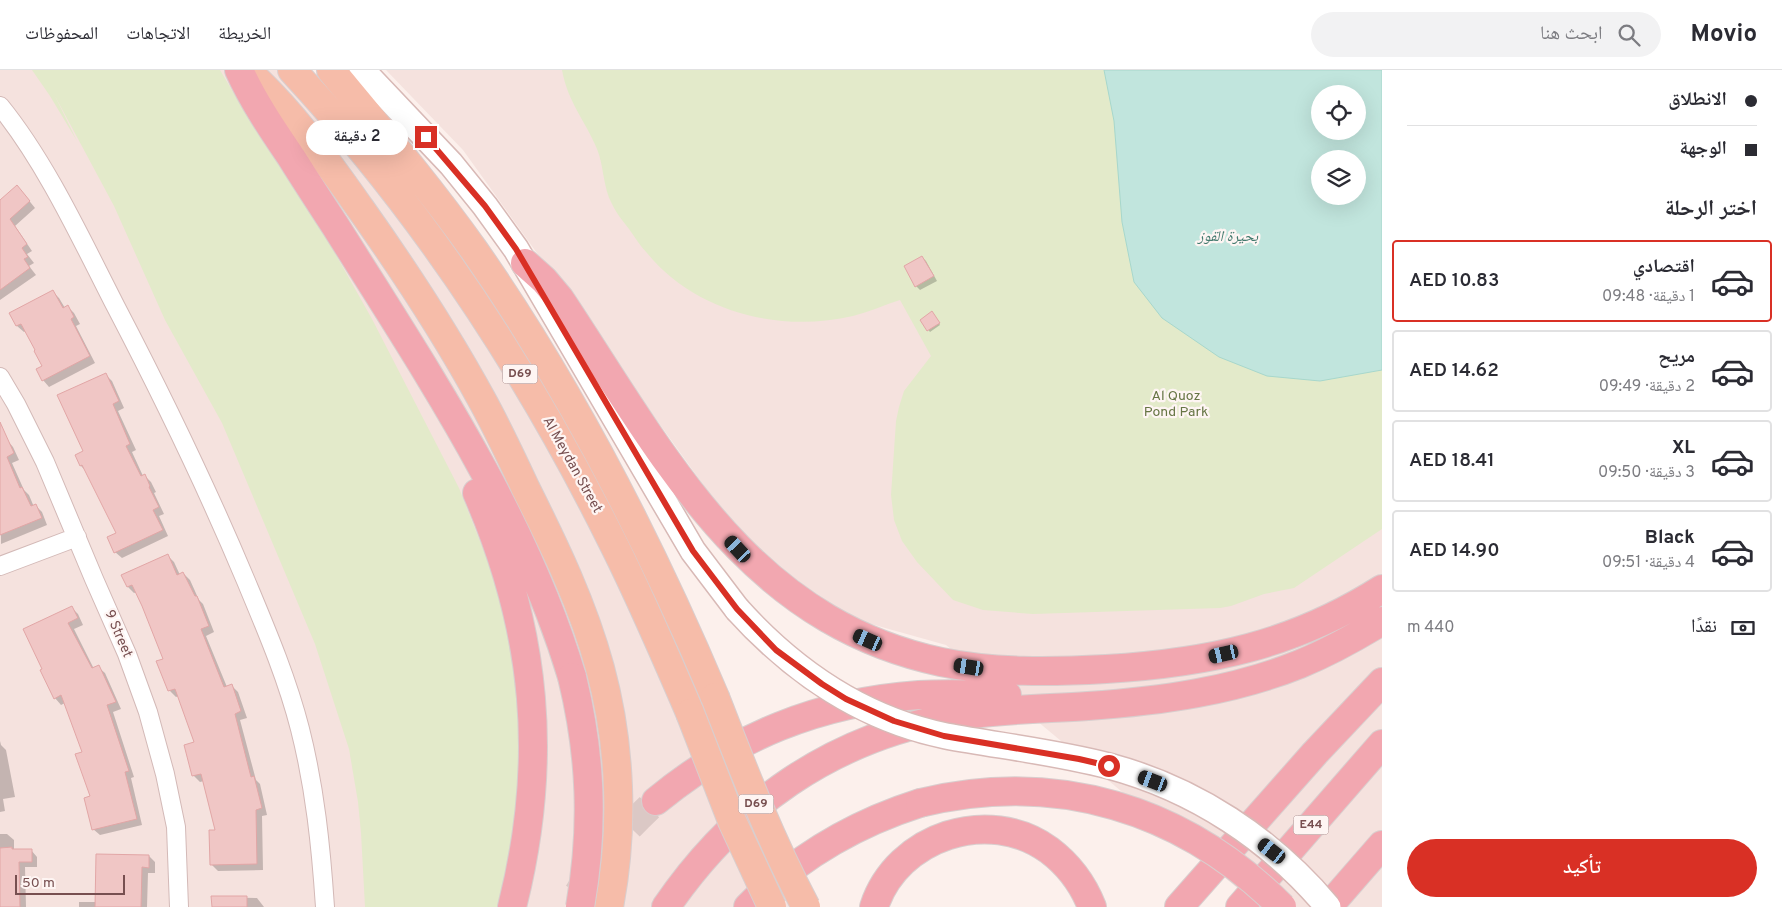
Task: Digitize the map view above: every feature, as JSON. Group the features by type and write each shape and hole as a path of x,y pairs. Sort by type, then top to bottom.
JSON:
{"highway":[{"path":"239,70 266,119 425,369 476,454 518,538 553,620 572,677 584,735 590,803 586,872 580,907"},
{"path":"525,263 544,280 560,299 682,482 738,549 784,590 811,608 846,629 891,648 943,663 1009,670 1089,670 1169,664 1209,658 1272,642 1333,618 1382,589"},
{"path":"425,369 495,536 514,594 526,654 533,715 533,777 526,843 512,907"},
{"path":"666,907 699,862 741,819 796,777 840,752 867,740 924,723 953,717 982,713 1125,703 1178,696 1241,684 1272,675 1330,650 1382,621"},
{"path":"1179,907 1314,753 1382,682"},
{"path":"656,801 699,768 728,750 766,731 816,713 869,701 929,695 1178,696"},
{"name":"E44","path":"1240,907 1382,744"},
{"path":"748,907 779,877 822,847 869,822 920,803 947,797 974,792 1029,790 1066,794 1110,804 1161,823 1209,849 1253,880 1282,907"},
{"path":"874,907 883,886 914,852 935,840 957,832 989,830 1020,835 1048,849 1071,870 1081,883 1092,907"},
{"path":"1328,907 1382,845"}],"main road":[{"path":"246,70 284,108 306,134 368,218 415,288 483,400 568,576 591,638 600,669 613,733 618,789 618,830 616,862 609,907"},
{"name":"Al Meydan Street","path":"292,70 344,129 456,275 512,360 564,449 611,539 656,635 690,713 732,820 772,907"},
{"name":"Al Meydan Street","path":"331,70 434,196 474,251 540,351 589,435 633,518 682,620 715,697 757,806 777,851 806,907"},
{"path":"362,70 451,164 485,206 525,263 693,551 737,609 798,668 870,711 919,729 944,736 1079,759 1109,766 1167,786 1195,800 1241,828 1272,851 1296,872 1328,907"}],"street":[{"path":"0,106 55,190 153,377 216,510 265,626 290,694 308,764 320,837 325,907"},
{"name":"9 Street","path":"0,378 16,404 45,462 128,654 148,712 176,827 179,907"},
{"path":"0,566 77,537"}],"shaded area":[{"path":"0,70 301,70 394,170 533,368 575,436 635,543 792,907 0,907"},
{"path":"386,70 1382,70 1382,907 1260,907 946,645 846,617 771,564 722,511 463,150"}],"green space":[{"path":"32,70 220,70 255,129 318,223 372,319 459,488 508,618 521,706 517,812 500,907 365,907 358,802 349,749 315,644 222,423 165,320 114,206 55,96 77,141"},
{"name":"Al Quoz Pond Park","path":"562,70 1382,70 1382,529 1294,588 1264,594 1220,608 1033,614 983,610 953,600 917,562 902,541 894,520 891,495 896,421 899,407 904,391 931,356 900,300 853,316 825,321 797,322 741,313 715,304 690,291 667,274 644,250 616,211 609,198 597,149 568,92"}],"water":[{"name":"بحيرة القوز","path":"1104,70 1382,70 1382,370 1320,381 1267,376 1219,357 1162,318 1134,282 1122,222 1114,121"}],"building":[{"path":"17,185 30,201 10,219 27,244 22,248 28,257 24,259 30,268 0,290 0,200"},
{"path":"922,256 934,276 915,287 904,266"},
{"path":"53,290 63,308 68,305 74,317 71,319 90,356 42,381 36,369 42,366 35,350 21,324 16,326 9,313"},
{"path":"932,311 940,323 927,331 920,320"},
{"path":"106,373 119,401 113,404 130,444 126,446 141,476 145,474 159,507 153,510 163,530 114,553 107,537 116,533 82,465 80,466 75,455 83,451 57,395"},
{"path":"0,422 14,453 7,457 20,488 22,487 31,506 36,504 42,518 0,535"},
{"path":"168,554 177,575 183,572 195,596 197,596 209,626 201,629 224,687 232,684 241,711 235,714 251,777 254,776 262,808 256,810 257,864 210,865 209,830 215,830 201,774 192,776 184,745 194,742 175,689 168,691 156,661 163,659 142,606 132,585 127,587 121,575"},
{"path":"72,606 78,618 68,623 92,668 99,665 116,702 107,705 129,771 125,772 137,819 92,830 84,798 90,796 75,754 82,752 61,695 54,699 23,629"},
{"path":"12,847 12,849 32,849 32,862 19,862 20,907 0,907 0,848"},
{"path":"96,854 149,855 149,868 142,867 141,907 95,907"},
{"path":"211,896 247,896 247,907 212,907"}],"tunnel":[{"path":"578,893 614,844 656,801"}],"route":[{"path":"426,137 485,206 516,249 706,571 737,609 776,650 798,668 846,699 894,721 944,736 1079,759 1109,766"}]}
